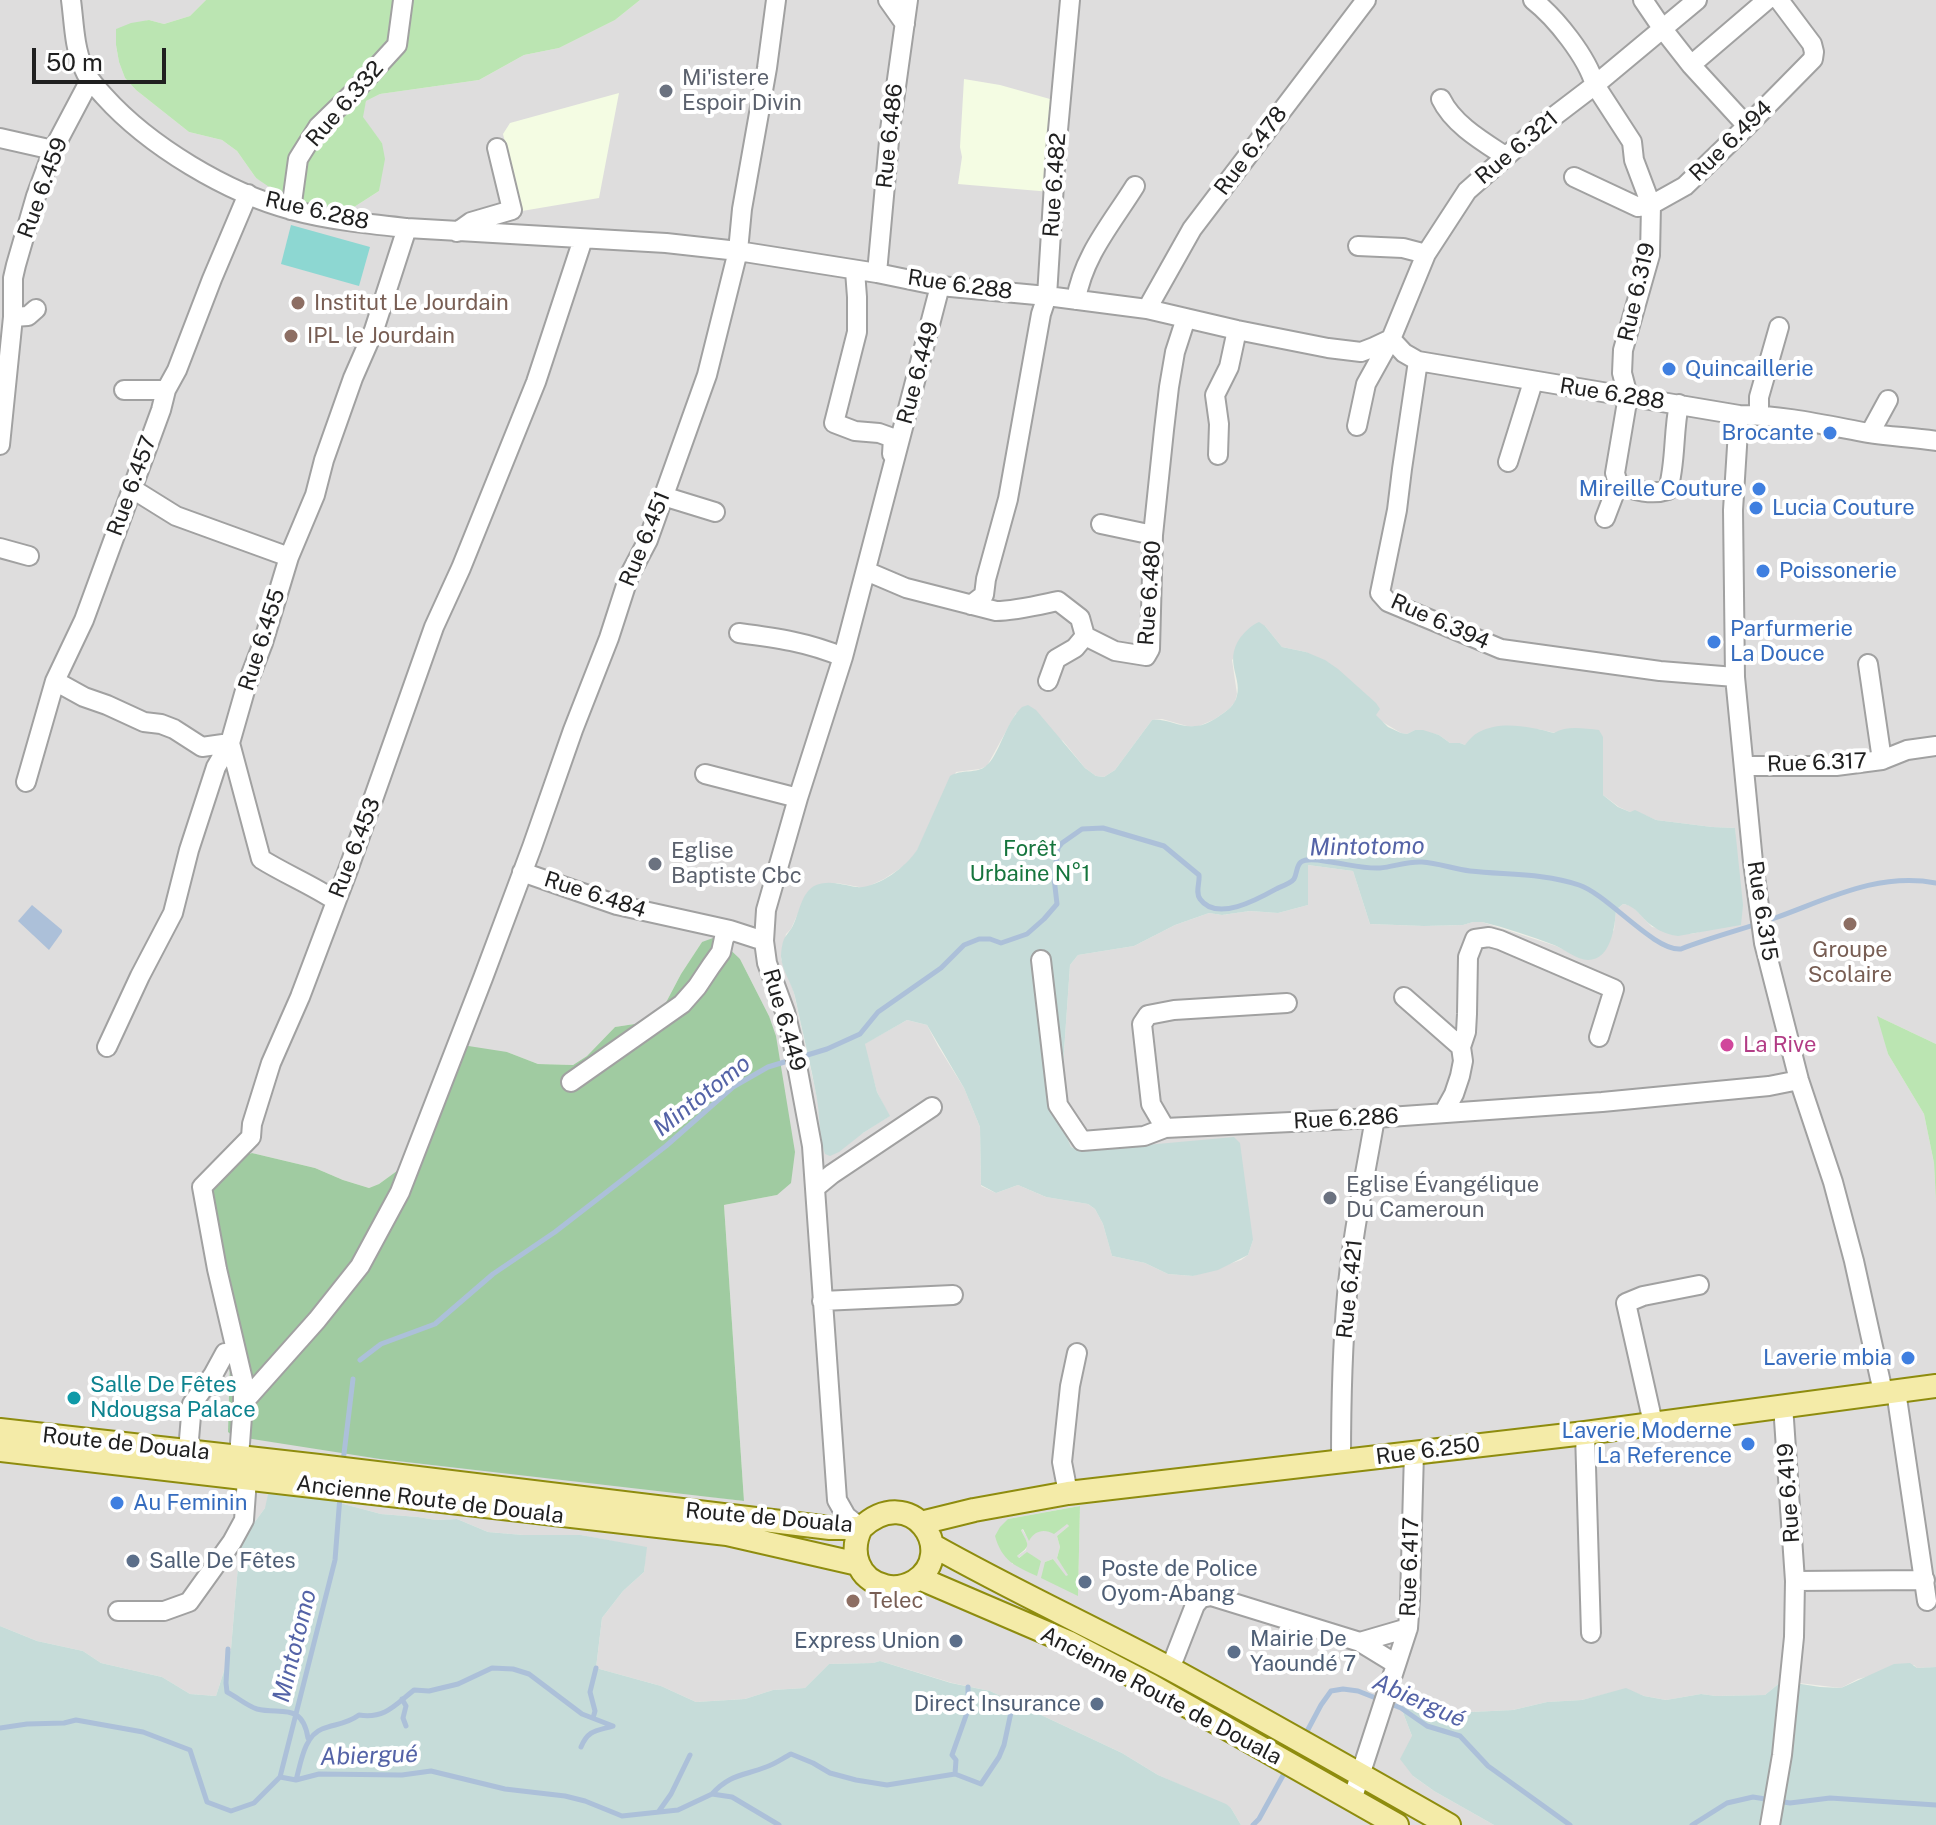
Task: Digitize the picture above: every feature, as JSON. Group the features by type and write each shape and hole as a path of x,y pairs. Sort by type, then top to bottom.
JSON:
{"main road":[{"name":"Rue 6.250","path":"921,1523 1068,1493 1585,1433 1936,1386"},
{"name":"Route de Douala","path":"0,1430 239,1457 317,1476"},
{"name":"Ancienne Route de Douala","path":"0,1450 247,1479 317,1476 355,1481 727,1534 858,1564"},
{"name":"Route de Douala","path":"355,1481 830,1528 861,1528 873,1517 889,1512 906,1514 921,1523"},
{"path":"861,1528 855,1550 858,1564 871,1580 890,1587 911,1584 927,1568 932,1545 921,1523"},
{"path":"932,1545 984,1575 1170,1669 1449,1825"},
{"name":"Ancienne Route de Douala","path":"919,1578 1068,1642 1397,1825"}],"street":[{"name":"Rue 6.288","path":"71,0 82,66 90,80 122,116 151,140 203,172 291,210 407,228 666,243 738,251 940,286 1147,309 1237,330 1361,352 1391,339 1404,353 1418,361 1739,415 1759,415 1936,441"},
{"name":"Rue 6.332","path":"291,210 298,159 318,127 397,45 403,0"},
{"name":"Rue 6.451","path":"243,1403 360,1266 400,1192 522,872 629,576 648,540 707,375 738,251 776,0"},
{"path":"888,0 905,24"},
{"name":"Rue 6.486","path":"877,273 890,130 908,0"},
{"name":"Rue 6.482","path":"971,605 984,595 1008,499 1041,314 1047,296 1070,0"},
{"name":"Rue 6.478","path":"1147,309 1192,229 1366,0"},
{"name":"Rue 6.319","path":"1533,0 1578,50 1595,85 1632,142 1634,160 1651,205 1650,255 1623,350 1622,373 1628,396 1615,473 1618,484 1605,518"},
{"path":"1643,0 1691,65 1747,126"},
{"path":"1691,65 1767,0"},
{"name":"Rue 6.494","path":"1651,205 1685,186 1813,59 1812,44 1779,0"},
{"name":"Rue 6.321","path":"1357,426 1366,384 1391,339 1426,254 1467,191 1505,156 1695,1"},
{"name":"Rue 6.459","path":"0,445 16,265 53,150 90,80"},
{"path":"1441,99 1447,112 1505,156"},
{"path":"0,138 53,150"},
{"path":"457,232 471,222 512,210 497,148"},
{"path":"1574,177 1638,207 1651,205"},
{"path":"1076,300 1086,265 1135,186"},
{"name":"Rue 6.457","path":"26,782 55,681 84,620 166,390 177,370 248,194"},
{"name":"Rue 6.455","path":"107,1047 173,913 189,850 216,767 230,743 289,557 315,495 324,460 374,330 407,228"},
{"name":"Rue 6.453","path":"239,1457 243,1380 202,1187 251,1137 252,1124 271,1063 336,901 434,627 536,382 583,239"},
{"path":"1358,246 1403,248 1426,254"},
{"path":"855,271 857,332 834,423 855,431 893,438 892,468"},
{"name":"Rue 6.449","path":"861,1528 846,1516 837,1500 812,1146 799,1068 785,1012 767,963 764,941 766,910 843,657 940,286"},
{"path":"13,317 28,316 36,309"},
{"name":"Rue 6.480","path":"1085,636 1115,651 1146,656 1150,649 1153,535 1169,387 1175,352 1186,318"},
{"path":"1759,415 1759,397 1779,327"},
{"path":"1218,455 1219,424 1215,395 1229,367 1237,330"},
{"name":"Rue 6.394","path":"1418,361 1397,510 1380,593 1388,602 1501,649 1660,671 1735,677"},
{"path":"1508,462 1533,382"},
{"path":"124,390 166,390"},
{"path":"1870,433 1888,400"},
{"path":"1618,484 1629,489 1660,493 1668,490 1673,474 1679,404"},
{"name":"Rue 6.315","path":"1739,415 1733,510 1735,677 1764,943 1799,1080 1833,1182 1890,1392 1927,1601"},
{"path":"131,488 176,516 289,557"},
{"path":"663,496 715,512"},
{"path":"1101,524 1153,535"},
{"path":"0,548 29,556"},
{"path":"866,571 906,588 996,611 1058,601 1080,618 1085,636 1075,648 1056,659 1048,681"},
{"path":"739,633 817,646 843,657"},
{"path":"1868,664 1882,760"},
{"path":"55,681 144,722 174,729 202,747 230,743 261,859 336,901"},
{"name":"Rue 6.317","path":"1744,766 1836,766 1882,760 1907,750 1936,746"},
{"path":"705,774 798,798"},
{"name":"Rue 6.484","path":"522,872 617,905 730,930 764,941"},
{"path":"571,1082 682,1004 721,952 724,938 730,930"},
{"path":"1444,1112 1454,1094 1463,1061 1461,1047 1467,1023 1468,957 1475,939 1489,937 1614,989 1599,1037"},
{"name":"Rue 6.286","path":"1041,960 1058,1105 1082,1141 1144,1136 1165,1128 1375,1118 1602,1102 1769,1086 1799,1080"},
{"path":"1404,997 1461,1047"},
{"path":"1165,1128 1151,1104 1142,1024 1148,1015 1174,1010 1287,1003"},
{"path":"815,1188 932,1107"},
{"name":"Rue 6.421","path":"1341,1461 1347,1294 1375,1118"},
{"path":"1653,1423 1626,1303 1643,1296 1699,1285"},
{"path":"822,1301 953,1295"},
{"path":"188,1451 192,1404 225,1353"},
{"path":"1068,1493 1062,1462 1070,1386 1077,1353"},
{"name":"Rue 6.419","path":"1770,1825 1782,1755 1794,1637 1795,1581 1783,1405"},
{"path":"1585,1433 1591,1633"},
{"name":"Rue 6.417","path":"1360,1642 1408,1628 1414,1452"},
{"path":"118,1611 164,1611 189,1602 244,1520 247,1479"},
{"path":"1795,1581 1925,1580"},
{"path":"1170,1669 1195,1605 1201,1598 1211,1596 1360,1642 1394,1669"},
{"path":"1352,1800 1408,1628"}],"shaded area":[{"path":"0,0 206,0 190,16 164,24 149,20 117,29 116,45 125,78 189,132 222,140 237,151 256,178 316,207 351,209 379,191 382,143 362,117 366,101 380,94 479,80 524,55 559,48 615,20 640,0 1936,0 1936,1044 1879,1017 1888,1054 1924,1114 1934,1163 1936,1667 1917,1668 1914,1665 1858,1679 1841,1688 1782,1681 1765,1695 1701,1694 1666,1700 1626,1689 1582,1700 1547,1702 1513,1710 1432,1714 1408,1701 1402,1710 1412,1736 1413,1776 1494,1825 1241,1825 1231,1808 990,1691 880,1661 829,1664 805,1688 773,1690 745,1699 696,1702 661,1686 596,1668 602,1618 623,1591 644,1572 646,1548 581,1535 488,1532 457,1519 381,1514 299,1492 265,1508 240,1542 231,1649 216,1696 190,1694 162,1677 101,1663 83,1651 37,1641 0,1626","holes":["1265,626 1282,647 1306,652 1381,721 1401,733 1415,730 1465,745 1538,729 1555,733 1602,789 1603,795 1619,807 1656,820 1735,828 1736,852 1707,930 1691,934 1652,927 1632,906 1623,904 1616,910 1614,930 1583,959 1556,946 1482,922 1424,926 1370,924 1353,871 1308,865 1308,905 1278,913 1209,913 1175,925 1134,946 1078,955 1070,965 1061,1095 1063,1127 1071,1147 1078,1150 1094,1145 1135,1146 1253,1240 1248,1255 1241,1260 1193,1276 1168,1274 1145,1263 1112,1256 1103,1224 1095,1209 1088,1204 1046,1197 1018,1185 996,1193 981,1186 980,1127 964,1088 927,1025 907,1020 864,1044 877,1092 889,1116 863,1133 822,1145 818,1102 793,989 781,959 786,934 807,893 837,883 867,887 910,862 956,772 987,766 1016,713 1063,741 1085,768 1096,776 1104,777 1115,770 1152,720 1162,719 1197,727 1215,719 1235,702 1237,694 1232,660","702,942 740,959 769,1016 777,1195 724,1205 744,1501 228,1432 235,1159 252,1153 315,1168 369,1188 379,1184 412,1160 507,1052 538,1064 573,1065 587,1056 615,1027 641,1023 662,1010","1080,1506 1078,1595 1045,1562 1053,1559 1066,1577 1069,1575 1057,1558 1060,1547 1057,1536 1069,1526 1067,1523 1050,1531 1039,1531 1029,1540 1022,1529 1027,1543 1026,1550 1018,1558 1027,1553 1041,1561 1012,1564 1008,1519"]},
{"path":"964,79 1050,99 1054,164 1051,192 958,184 962,157"},
{"path":"619,93 599,198 522,211 503,134 510,123"},
{"path":"291,225 370,247 359,286 281,264"},
{"path":"32,905 62,930 49,950 18,921"}],"green space":[{"path":"206,0 640,0 615,20 559,48 524,55 479,80 380,94 366,101 363,117 382,143 385,159 379,191 351,209 316,207 284,197 256,178 237,151 222,140 189,132 125,78 119,62 116,29 149,20 164,24 190,16"},
{"name":"Forêt Urbaine N°1","path":"1259,622 1282,647 1306,652 1338,669 1376,703 1380,709 1376,715 1388,727 1401,733 1423,730 1439,735 1450,743 1465,745 1477,733 1497,726 1526,727 1554,733 1570,728 1599,730 1603,737 1603,795 1618,807 1630,812 1635,810 1656,820 1735,828 1743,905 1741,925 1675,936 1657,929 1632,907 1623,904 1616,910 1607,948 1596,959 1584,960 1545,942 1482,922 1424,926 1370,924 1353,871 1308,865 1308,905 1278,913 1209,913 1175,925 1134,946 1078,955 1070,965 1061,1095 1063,1127 1071,1147 1078,1150 1094,1145 1135,1146 1234,1137 1240,1143 1253,1240 1248,1255 1218,1270 1193,1276 1168,1274 1145,1263 1112,1256 1103,1224 1095,1209 1088,1204 1046,1197 1018,1185 996,1193 981,1185 980,1127 964,1088 927,1025 907,1020 865,1044 877,1092 890,1116 839,1152 830,1156 825,1154 817,1099 795,997 781,957 784,939 809,890 825,883 864,887 882,881 898,870 917,850 950,776 986,766 1022,707 1028,705 1036,710 1085,768 1096,776 1104,777 1115,770 1152,720 1189,726 1213,720 1236,699 1235,647 1246,631"},
{"path":"713,938 721,941 740,959 769,1016 776,1036 795,1152 791,1183 777,1195 724,1205 744,1501 380,1459 233,1436 228,1432 230,1356 204,1187 235,1159 252,1153 315,1168 369,1188 379,1184 412,1160 462,1045 507,1052 538,1064 573,1065 587,1056 615,1027 641,1023 662,1010 702,942"},
{"path":"1877,1016 1936,1044 1936,1202 1934,1163 1924,1114 1888,1054"},
{"path":"269,1490 299,1492 381,1514 457,1519 488,1532 581,1535 647,1547 644,1572 623,1591 602,1618 596,1668 661,1686 696,1702 745,1699 773,1690 805,1688 829,1664 880,1661 951,1683 990,1691 1122,1753 1158,1775 1226,1804 1241,1825 0,1825 0,1626 37,1641 83,1651 101,1663 162,1677 190,1694 216,1696 231,1649 240,1542 265,1508"},
{"path":"1080,1506 1078,1596 1041,1578 1045,1562 1053,1559 1068,1575 1057,1558 1060,1547 1057,1536 1069,1526 1067,1524 1054,1534 1047,1531 1036,1533 1029,1541 1021,1530 1027,1544 1017,1556 1019,1558 1027,1552 1041,1561 1037,1576 1016,1566 1001,1551 995,1536 1008,1519"},
{"path":"1910,1663 1917,1668 1936,1667 1936,1825 1494,1825 1434,1791 1413,1776 1400,1759 1412,1736 1402,1710 1408,1700 1432,1714 1513,1710 1547,1702 1582,1700 1626,1688 1644,1696 1666,1700 1701,1694 1765,1695 1782,1681 1841,1688 1894,1664"}],"waterway":[{"name":"Mintotomo","path":"360,1360 381,1344 435,1324 493,1274 555,1232 666,1146 733,1087 768,1067 827,1049 860,1034 878,1012 941,968 964,945 979,939 1001,943 1027,934 1057,904 1054,878 1058,848 1082,829 1103,828 1164,846 1199,875 1200,899 1207,906 1217,909 1239,906 1289,883 1294,879 1299,864 1304,861 1374,868 1422,862 1470,871 1552,878 1579,885 1603,899 1658,942 1681,949 1854,889 1894,881 1936,883"},
{"name":"Mintotomo","path":"343,1462 353,1379"},
{"name":"Mintotomo","path":"280,1777 335,1560 340,1496"},
{"path":"228,1649 227,1692 257,1709 296,1715 301,1719 308,1738"},
{"path":"296,1780 307,1744 322,1729 359,1715 383,1713 414,1690 429,1691 458,1684 492,1668 529,1674 582,1714 613,1726"},
{"path":"593,1718 595,1711 590,1692 596,1668"},
{"path":"955,1774 956,1760 952,1755 968,1710 968,1687"},
{"name":"Abiergué","path":"1304,1737 1331,1691 1358,1691 1401,1708 1427,1726 1460,1736 1488,1766 1570,1825"},
{"path":"402,1699 406,1706 403,1718 406,1726"},
{"path":"712,1794 731,1779 769,1766 791,1754 830,1773 887,1785 955,1774 981,1784 1004,1745 1013,1703"},
{"name":"Abiergué","path":"0,1728 76,1720 143,1732 190,1750 207,1802 231,1811 254,1803 280,1777 296,1780 319,1774 402,1775 431,1771 505,1789 565,1796 622,1816 678,1810 712,1794 732,1797 779,1825"},
{"path":"581,1747 590,1734 613,1726"},
{"path":"659,1811 690,1755"},
{"name":"Abiergué","path":"1253,1825 1286,1770"},
{"name":"Abiergué","path":"1692,1825 1727,1803 1753,1797 1790,1803 1830,1798 1936,1805"}],"place":[{"name":"Mi'istere Espoir Divin","path":"666,91"},
{"name":"Institut Le Jourdain","path":"298,303"},
{"name":"IPL le Jourdain","path":"291,336"},
{"name":"Quincaillerie","path":"1669,369"},
{"name":"Brocante","path":"1830,433"},
{"name":"Mireille Couture","path":"1759,489"},
{"name":"Lucia Couture","path":"1756,508"},
{"name":"Poissonerie","path":"1763,571"},
{"name":"Parfurmerie La Douce","path":"1714,642"},
{"name":"Eglise Baptiste Cbc","path":"655,864"},
{"name":"Groupe Scolaire","path":"1850,924"},
{"name":"La Rive","path":"1727,1045"},
{"name":"Eglise Évangélique Du Cameroun","path":"1330,1198"},
{"name":"Laverie mbia","path":"1908,1358"},
{"name":"Salle De Fêtes Ndougsa Palace","path":"74,1398"},
{"name":"Laverie Moderne La Reference","path":"1748,1444"},
{"name":"Au Feminin","path":"117,1503"},
{"name":"Salle De Fêtes","path":"133,1561"},
{"name":"Poste de Police Oyom-Abang","path":"1085,1582"},
{"name":"Telec","path":"853,1601"},
{"name":"Express Union","path":"956,1641"},
{"name":"Mairie De Yaoundé 7","path":"1234,1652"},
{"name":"Direct Insurance","path":"1097,1704"}]}
